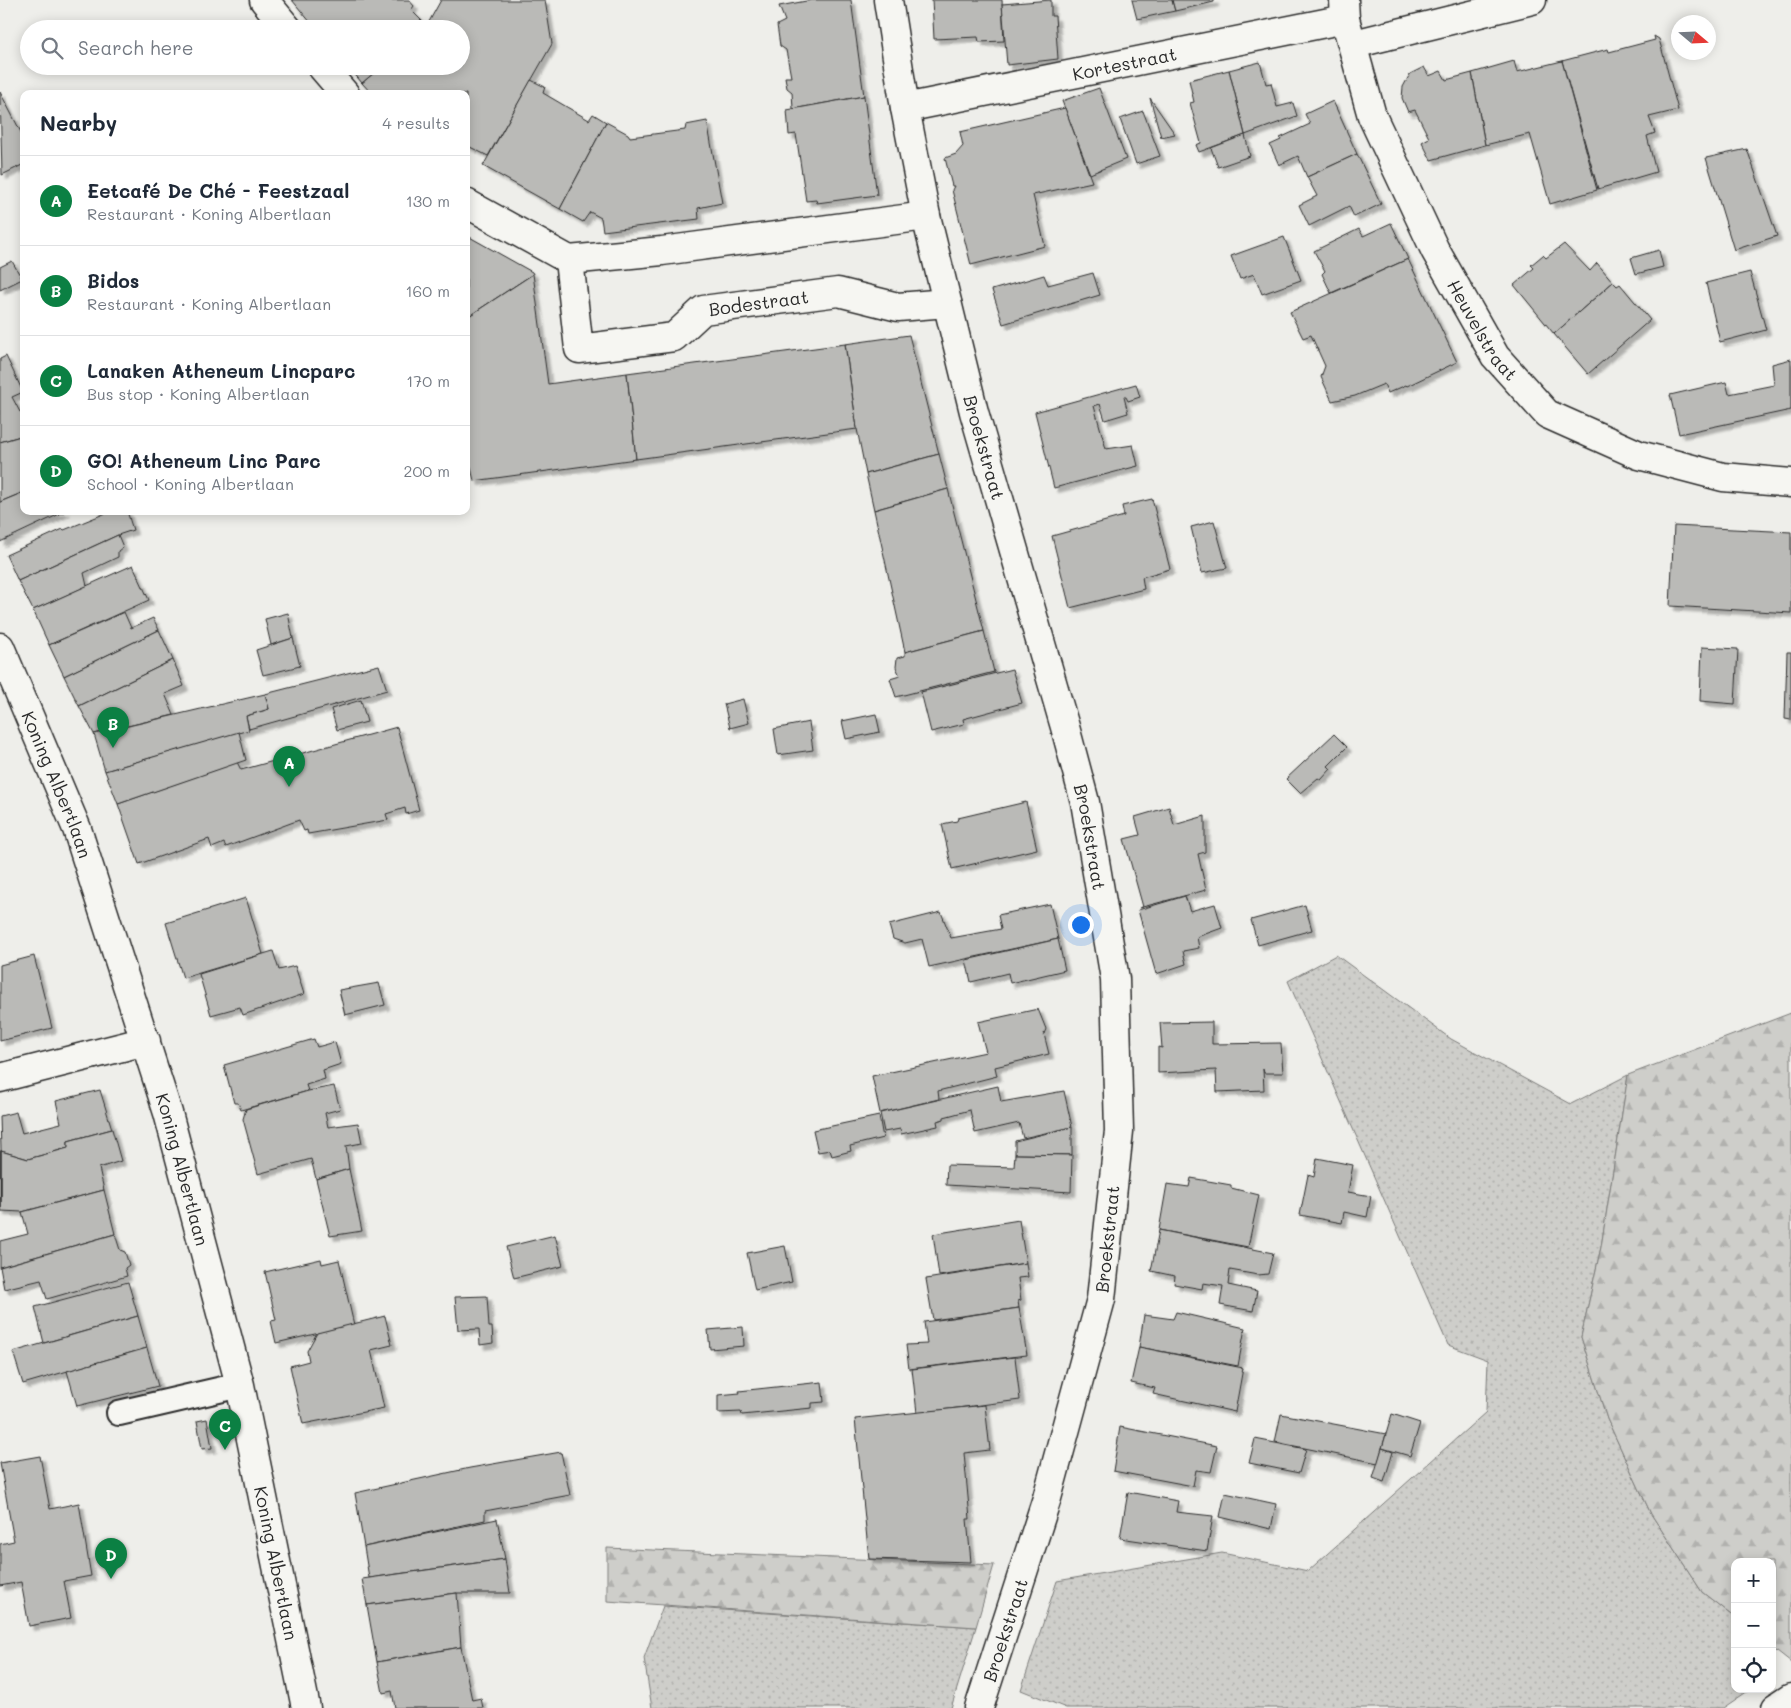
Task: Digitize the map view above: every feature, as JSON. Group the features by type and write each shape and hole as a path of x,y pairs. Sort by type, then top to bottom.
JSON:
{"street":[{"path":"264,0 281,20"},
{"name":"Broekstraat","path":"888,0 905,108 926,216 974,412 1065,727 1084,802 1114,979 1119,1131 1101,1299 1047,1498 979,1708"},
{"path":"1354,44 1532,0"},
{"name":"Kortestraat","path":"905,108 1345,9"},
{"name":"Heuvelstraat","path":"1345,9 1372,116 1435,250 1495,356 1547,414 1639,455 1723,477 1791,483"},
{"path":"329,75 342,90"},
{"path":"470,205 568,260 662,251 926,216"},
{"name":"Bodestraat","path":"568,260 579,348 674,337 704,310 838,292 898,307 947,303"},
{"name":"Koning Albertlaan","path":"0,646 77,829 168,1113 240,1385 306,1708"},
{"path":"0,1078 146,1041"},
{"path":"1776,1708 1791,1698"}],"lane":[{"path":"119,1413 240,1385"}],"green space":[{"path":"1336,955 1451,1039 1571,1104 1628,1075 1601,1247 1581,1337 1607,1419 1651,1514 1702,1592 1731,1615 1731,1693 1745,1693 1723,1708 1066,1708 1021,1690 1057,1581 1222,1553 1308,1571 1486,1412 1488,1360 1448,1345 1288,981"},
{"path":"1791,1013 1791,1663 1776,1651 1776,1558 1731,1558 1731,1615 1702,1592 1651,1514 1607,1419 1581,1337 1601,1247 1628,1075"},
{"path":"607,1548 994,1565 976,1627 607,1601"},
{"path":"663,1606 976,1627 951,1708 652,1708 644,1658"}],"building":[{"path":"292,0 409,0 414,6 411,10 421,20 309,20"},
{"path":"441,0 545,0 552,44 488,156 470,147 470,90 368,90 362,83 371,75 470,75 470,20 430,20"},
{"path":"812,0 851,0 864,96 793,109 792,92 787,88 785,77 791,77 786,50 780,46 777,25 785,21 779,6"},
{"path":"932,0 1002,0 1004,41 979,42 978,37 934,39"},
{"path":"1051,0 1051,16 1055,16 1058,59 1007,65 1002,4"},
{"path":"1132,0 1172,0 1175,11 1137,19"},
{"path":"1172,0 1214,0 1214,2 1175,11"},
{"path":"1654,36 1659,39 1678,110 1649,117 1655,133 1647,136 1656,172 1598,189 1562,61 1608,49 1609,52 1655,40"},
{"path":"1514,61 1517,72 1562,61 1597,190 1550,204 1530,134 1485,145 1472,73"},
{"path":"1260,62 1266,84 1271,83 1277,107 1293,103 1297,116 1245,135 1229,70"},
{"path":"1424,67 1429,76 1441,71 1446,80 1472,73 1485,145 1431,160 1422,142 1429,138 1415,110 1408,112 1402,98 1403,87 1410,74"},
{"path":"1229,70 1245,135 1199,152 1196,145 1201,143 1190,103 1194,102 1189,80"},
{"path":"355,75 371,75 362,83"},
{"path":"531,80 545,87 543,93 589,120 593,114 606,122 560,209 483,166"},
{"path":"1099,88 1126,159 1090,174 1062,101"},
{"path":"0,92 20,130 20,166 2,175"},
{"path":"864,96 877,195 817,203 816,200 806,201 796,134 789,135 787,110"},
{"path":"1150,98 1175,134 1161,137"},
{"path":"1333,101 1357,154 1307,177 1298,156 1279,165 1270,145 1281,140 1280,138 1310,124 1305,114"},
{"path":"1065,108 1092,182 1033,195 1045,246 971,265 952,190 954,186 952,186 945,158 956,154 963,146 960,132"},
{"path":"1143,111 1160,156 1136,164 1120,119"},
{"path":"707,121 722,203 698,208 699,219 603,231 601,218 590,212 583,222 560,209 606,122 630,137 685,130 686,125"},
{"path":"1245,135 1250,156 1218,167 1211,148"},
{"path":"1747,149 1777,236 1734,250 1706,158"},
{"path":"1357,154 1381,204 1354,217 1349,206 1309,226 1299,205 1317,196 1307,177"},
{"path":"1391,223 1408,259 1331,293 1322,274 1325,271 1314,251 1359,229 1363,236"},
{"path":"470,237 533,274 470,315"},
{"path":"1284,237 1301,280 1262,294 1254,274 1240,279 1231,256"},
{"path":"1564,244 1590,271 1597,263 1613,282 1554,334 1514,285 1534,268 1531,265 1543,255 1546,258"},
{"path":"1659,250 1663,267 1636,274 1631,258"},
{"path":"1408,259 1457,362 1388,393 1384,384 1355,396 1332,401 1321,377 1325,366 1311,335 1303,338 1290,312"},
{"path":"12,261 20,275 20,280 0,290 0,267"},
{"path":"1750,272 1766,330 1720,342 1706,283"},
{"path":"1093,273 1100,295 1003,324 992,290 1044,275 1048,285"},
{"path":"533,274 548,384 627,373 636,459 474,481 470,464 470,315"},
{"path":"1613,282 1617,286 1620,284 1650,320 1588,374 1554,334"},
{"path":"909,335 939,454 866,474 857,429 845,344"},
{"path":"845,344 857,429 636,459 627,373"},
{"path":"6,356 20,386 20,393 12,397 20,412 20,436 0,442 0,359"},
{"path":"1791,359 1791,410 1679,434 1670,395 1726,382 1729,394 1774,385 1772,364"},
{"path":"1136,384 1140,397 1128,401 1124,397 1128,413 1105,420 1100,404 1094,406 1106,449 1133,445 1138,466 1054,488 1035,412"},
{"path":"20,436 20,494 0,502 0,442"},
{"path":"939,454 948,489 874,510 866,474"},
{"path":"948,489 984,631 905,652 874,510"},
{"path":"20,494 20,515 57,515 0,542 0,502"},
{"path":"1152,499 1170,569 1142,577 1144,589 1070,608 1052,536 1124,516 1122,506"},
{"path":"101,515 128,515 133,530 118,535 18,581 6,555"},
{"path":"1214,521 1227,568 1202,573 1191,527"},
{"path":"1674,526 1791,532 1791,613 1670,606"},
{"path":"118,535 123,547 118,551 118,557 84,573 87,586 33,610 18,581"},
{"path":"133,565 149,600 49,645 33,610"},
{"path":"124,612 131,628 153,618 159,630 64,676 49,645"},
{"path":"288,613 293,638 271,645 265,619"},
{"path":"159,630 173,660 79,706 64,676"},
{"path":"984,631 994,672 896,697 890,679 900,676 896,667 897,658 905,656 905,652"},
{"path":"293,638 300,666 263,675 256,650"},
{"path":"1702,647 1738,649 1735,704 1700,701"},
{"path":"1787,652 1791,652 1791,720 1785,719"},
{"path":"173,660 184,686 165,694 174,715 94,734 79,706"},
{"path":"379,665 387,690 249,729 246,716 269,709 265,694"},
{"path":"1012,669 1022,703 963,719 964,724 931,732 921,692"},
{"path":"265,694 269,709 246,716 249,730 105,771 94,734"},
{"path":"743,699 749,723 730,728 724,704"},
{"path":"361,700 367,722 337,730 331,709"},
{"path":"876,714 880,732 846,739 842,721"},
{"path":"809,722 813,750 778,755 774,729"},
{"path":"397,727 419,810 406,814 405,808 386,814 388,820 308,834 307,830 304,831 299,820 226,847 224,843 212,848 209,839 139,864 118,804 237,762 241,770"},
{"path":"239,732 246,760 118,804 105,771"},
{"path":"1334,734 1347,747 1328,766 1331,769 1321,780 1318,778 1300,793 1286,779"},
{"path":"1026,802 1037,849 952,869 942,824 957,821 958,818"},
{"path":"1169,807 1174,825 1205,816 1205,852 1198,854 1206,890 1143,907 1124,839 1140,835 1135,817"},
{"path":"1185,896 1190,911 1215,904 1222,928 1197,937 1199,948 1183,951 1186,964 1156,974 1138,910"},
{"path":"246,898 263,954 183,978 166,923"},
{"path":"1050,904 1058,939 929,967 922,939 905,943 893,939 889,925 941,912 951,938 1001,929 998,915"},
{"path":"1305,905 1312,930 1258,945 1251,920"},
{"path":"1058,939 1065,970 1010,983 1008,973 971,982 966,960"},
{"path":"273,951 279,970 295,966 304,994 243,1015 240,1007 211,1015 199,974"},
{"path":"34,956 52,1028 0,1041 0,965"},
{"path":"379,983 385,1005 345,1015 339,990"},
{"path":"1038,1009 1046,1029 1044,1034 1049,1054 995,1067 997,1076 938,1091 939,1099 880,1113 872,1076 986,1052 978,1022"},
{"path":"1212,1022 1212,1044 1281,1043 1283,1073 1264,1073 1263,1069 1264,1090 1217,1092 1216,1070 1158,1073 1158,1047 1162,1048 1160,1023"},
{"path":"314,1039 317,1047 335,1042 341,1064 323,1070 325,1079 306,1085 308,1091 241,1110 238,1103 234,1103 224,1065"},
{"path":"334,1086 340,1109 325,1113 328,1127 358,1123 362,1143 346,1146 349,1169 316,1179 311,1159 258,1174 243,1119 246,1109 308,1091"},
{"path":"998,1086 1001,1102 1064,1091 1072,1127 1023,1138 1019,1123 975,1133 970,1110 944,1117 944,1119 937,1121 938,1126 901,1134 900,1129 884,1132 880,1113"},
{"path":"100,1090 112,1129 68,1141 68,1148 28,1159 1,1151 0,1116 16,1112 22,1133 61,1123 56,1101"},
{"path":"879,1116 883,1138 850,1146 851,1151 832,1156 830,1150 818,1152 813,1130"},
{"path":"1072,1127 1072,1155 1015,1154 1015,1141"},
{"path":"112,1129 121,1161 99,1168 104,1190 22,1212 1,1211 1,1151 28,1159 68,1148 68,1141"},
{"path":"1,1151 1,1211 0,1211"},
{"path":"1015,1154 1072,1155 1071,1192 946,1185 947,1165 1014,1167"},
{"path":"1317,1158 1353,1165 1348,1192 1371,1196 1367,1217 1344,1212 1342,1223 1300,1215 1308,1175 1314,1177"},
{"path":"349,1169 362,1231 330,1236 316,1179"},
{"path":"1191,1178 1231,1185 1231,1188 1259,1195 1248,1247 1159,1230 1167,1184 1189,1187"},
{"path":"104,1190 115,1234 0,1267 0,1241 28,1234 22,1212"},
{"path":"1019,1220 1026,1263 939,1276 933,1234"},
{"path":"1159,1230 1273,1253 1268,1274 1258,1275 1230,1270 1228,1285 1257,1291 1253,1311 1220,1305 1223,1286 1203,1283 1202,1289 1174,1284 1175,1276 1151,1271"},
{"path":"115,1234 120,1250 125,1252 129,1265 125,1268 127,1276 47,1299 41,1280 4,1289 0,1267"},
{"path":"555,1235 563,1266 514,1278 506,1247"},
{"path":"785,1246 792,1282 755,1290 747,1253"},
{"path":"321,1259 322,1264 339,1260 354,1325 276,1343 271,1321 276,1320 265,1272"},
{"path":"1026,1263 1028,1277 1018,1278 1021,1300 1018,1301 1019,1308 933,1320 926,1279"},
{"path":"128,1282 138,1316 44,1343 35,1307"},
{"path":"487,1296 489,1327 492,1327 493,1343 480,1345 479,1329 458,1330 455,1297"},
{"path":"1019,1308 1027,1355 909,1369 906,1345 927,1344 924,1322"},
{"path":"1176,1312 1245,1328 1238,1366 1139,1347 1144,1315 1173,1319"},
{"path":"138,1316 147,1348 23,1384 13,1352"},
{"path":"385,1316 392,1345 371,1350 384,1408 303,1424 290,1366 309,1361 307,1351 317,1333"},
{"path":"743,1327 744,1346 710,1349 708,1330"},
{"path":"1139,1347 1243,1368 1235,1412 1153,1394 1155,1388 1131,1383"},
{"path":"147,1348 158,1386 77,1406 67,1371"},
{"path":"1015,1357 1020,1400 917,1413 912,1369"},
{"path":"822,1382 824,1402 812,1403 812,1408 742,1415 741,1412 718,1413 718,1395"},
{"path":"985,1405 990,1450 964,1453 970,1519 967,1519 971,1562 869,1559 855,1419"},
{"path":"1281,1414 1386,1434 1378,1463 1275,1442"},
{"path":"1392,1414 1420,1423 1410,1456 1382,1448"},
{"path":"207,1419 212,1448 202,1449 197,1421"},
{"path":"1120,1427 1217,1446 1211,1472 1196,1470 1193,1486 1113,1471"},
{"path":"1255,1439 1306,1449 1299,1473 1249,1463"},
{"path":"1382,1448 1393,1452 1384,1482 1373,1478"},
{"path":"561,1452 570,1495 485,1511 485,1520 364,1547 355,1493 470,1468"},
{"path":"40,1456 50,1509 79,1503 91,1576 64,1581 71,1618 29,1626 21,1582 0,1586 0,1544 14,1541 0,1463"},
{"path":"1128,1492 1178,1501 1176,1512 1213,1516 1207,1551 1120,1538"},
{"path":"1225,1493 1276,1504 1271,1529 1220,1517"},
{"path":"497,1519 505,1559 369,1578 364,1547"},
{"path":"505,1559 510,1593 457,1593 367,1605 362,1579"},
{"path":"457,1593 461,1647 377,1662 367,1605"},
{"path":"461,1647 472,1700 481,1698 483,1708 395,1708 392,1691 383,1693 377,1662"}],"place":[{"name":"Bidos","path":"113,748"},
{"name":"Eetcafé De Ché - Feestzaal","path":"289,787"},
{"name":"Lanaken Atheneum Lincparc","path":"225,1450"},
{"name":"GO! Atheneum Linc Parc","path":"111,1579"}]}
